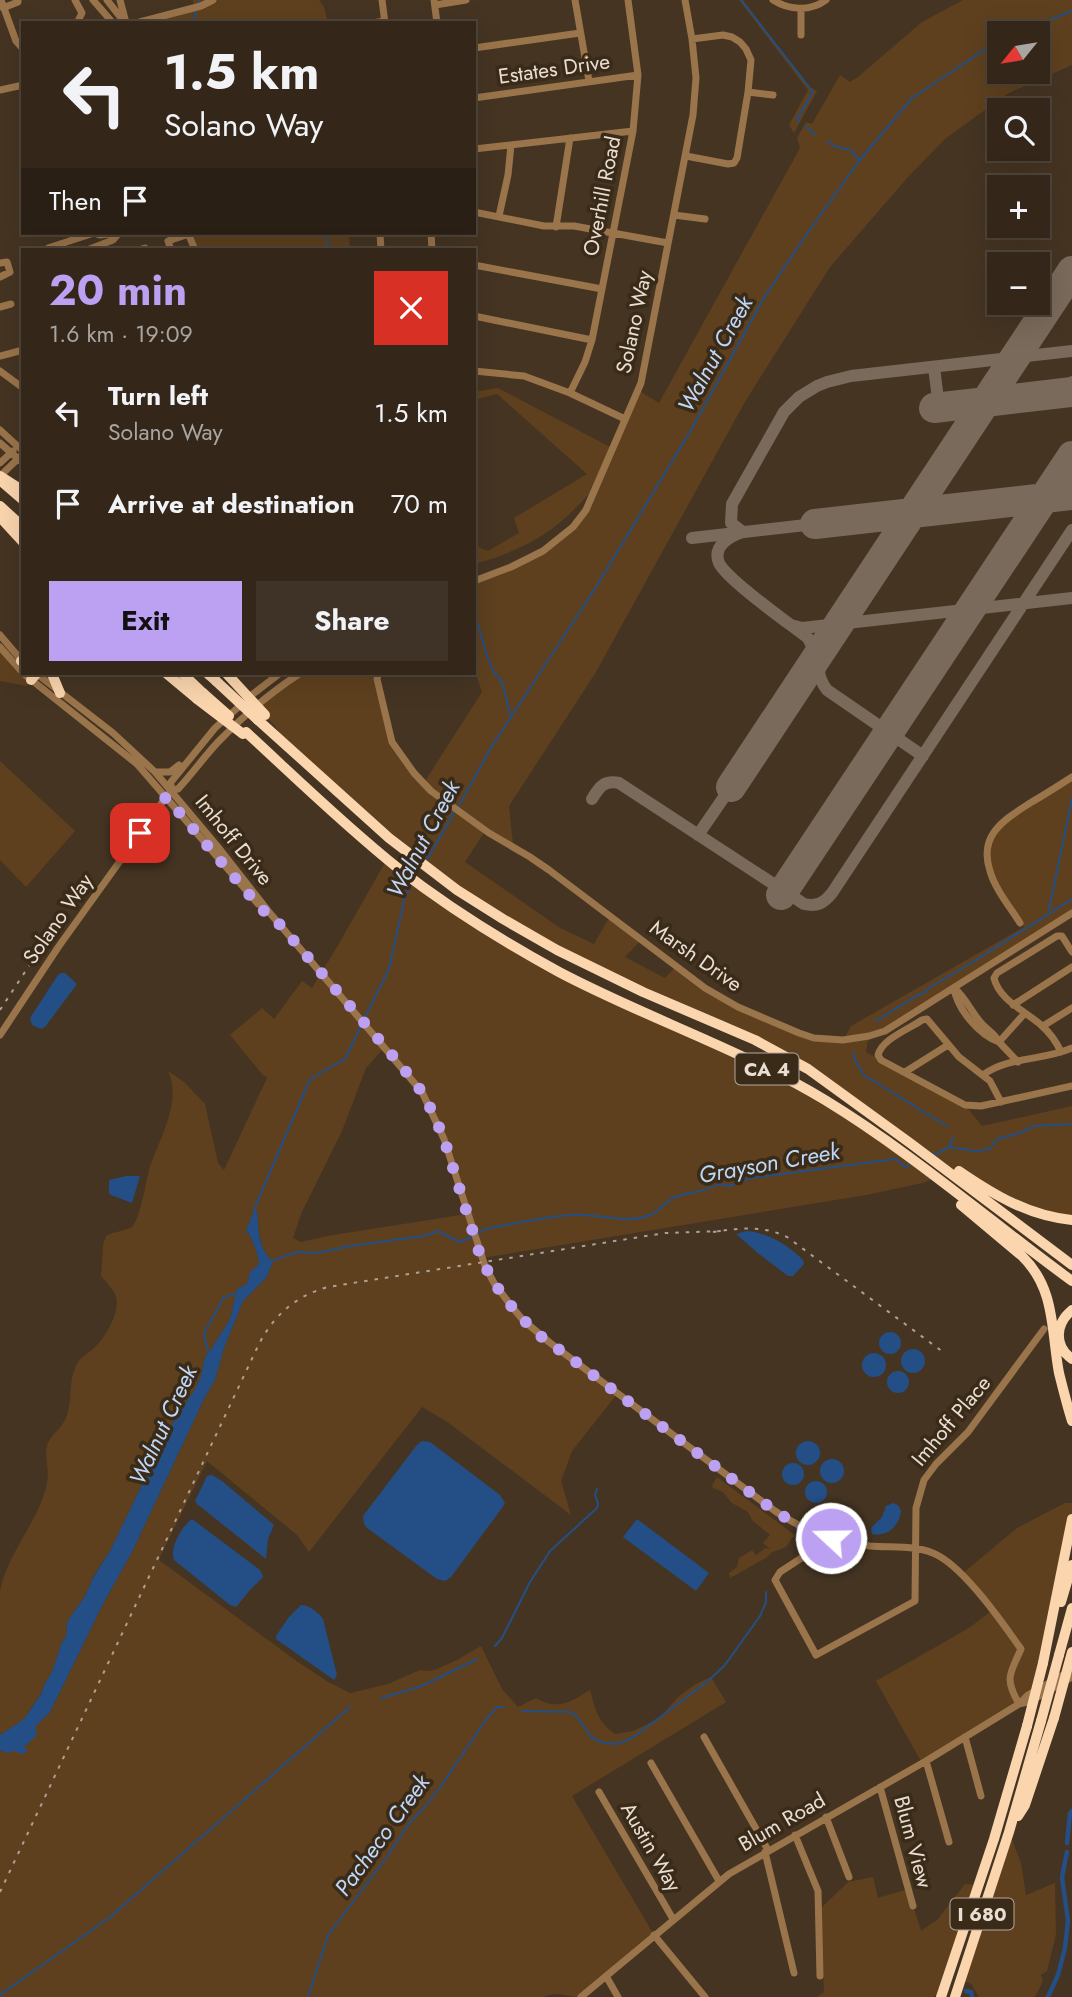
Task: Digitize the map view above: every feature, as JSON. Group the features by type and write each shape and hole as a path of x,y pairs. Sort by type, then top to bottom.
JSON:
{"highway":[{"path":"0,477 17,490"},
{"path":"0,506 21,525"},
{"path":"0,517 21,540"},
{"path":"52,675 60,692"},
{"path":"168,675 200,696"},
{"name":"CA 4","path":"184,675 200,696 261,746 379,852 449,904 511,945 561,972 767,1069 824,1100 893,1146 1072,1281"},
{"path":"228,675 262,718"},
{"path":"212,678 262,718"},
{"name":"CA 4","path":"262,718 291,750 389,838 457,890 526,933 581,962 779,1053 852,1099 865,1103 958,1174"},
{"path":"958,1174 1007,1202 1039,1214 1072,1220"},
{"path":"958,1174 1072,1265"},
{"path":"932,1177 1022,1256 1037,1273 1049,1301 1059,1373 1072,1421"},
{"path":"1072,1310 1061,1322 1058,1338 1061,1348 1072,1359"},
{"path":"1043,1663 1072,1520"},
{"name":"I 680","path":"941,1997 994,1839 1072,1565"},
{"name":"I 680","path":"954,1997 1009,1832 1072,1608"},
{"path":"1009,1832 1025,1805 1054,1718 1072,1652"}],"street":[{"path":"4,4 18,0"},
{"path":"75,0 82,13 78,21"},
{"path":"93,0 112,21"},
{"path":"107,0 123,21"},
{"path":"120,0 125,21"},
{"path":"144,21 201,6 213,0"},
{"path":"382,0 384,21"},
{"path":"437,21 434,3 466,0"},
{"path":"575,0 590,81"},
{"name":"Overhill Road","path":"570,393 592,340 633,131 638,75 628,0"},
{"name":"Solano Way","path":"476,580 543,551 573,527 592,496 641,383 693,115 696,78 685,0"},
{"path":"774,0 781,5 801,9 813,7 825,0"},
{"path":"4,4 21,40"},
{"path":"4,4 16,41 21,47"},
{"path":"801,9 801,35"},
{"path":"105,11 105,21"},
{"path":"476,48 580,33"},
{"path":"686,156 734,163 748,92 751,60 740,42 723,35 692,39"},
{"name":"Estates Drive","path":"476,98 638,75"},
{"path":"0,90 21,85"},
{"path":"748,92 773,94"},
{"path":"476,149 633,131"},
{"path":"556,227 570,138"},
{"path":"499,216 511,145"},
{"path":"476,212 544,226 574,226 668,243"},
{"path":"674,215 705,219"},
{"path":"48,248 88,235"},
{"path":"99,248 117,235"},
{"path":"170,248 168,241 184,235"},
{"path":"0,263 7,262 10,272 0,277"},
{"path":"476,265 602,289"},
{"path":"0,307 11,304"},
{"path":"476,317 592,340"},
{"path":"0,356 21,351"},
{"path":"0,371 21,387"},
{"path":"476,371 524,376 570,393 625,419"},
{"path":"0,430 20,453"},
{"path":"0,443 20,453"},
{"path":"0,463 20,453"},
{"path":"0,477 20,453"},
{"path":"0,635 21,660"},
{"path":"0,647 21,667"},
{"path":"30,675 60,692 113,733 155,772 169,793"},
{"path":"30,675 169,793"},
{"name":"Solano Way","path":"0,1035 59,946 169,793 171,782 215,728 278,675"},
{"name":"Solano Way","path":"169,793 178,789 218,742 243,718 298,675"},
{"name":"Marsh Drive","path":"376,676 392,742 404,761 431,791 500,841 530,856 719,997 799,1033 829,1040 843,1040 869,1036 895,1026 1072,913"},
{"path":"155,772 162,774 176,769 199,743 205,741"},
{"path":"1020,923 990,874 987,846 993,832 1003,820 1072,777"},
{"name":"Imhoff Drive","path":"169,793 246,891 264,911 269,912 422,1092 454,1167 480,1255 502,1295 535,1332 795,1524 814,1533 865,1545 916,1547 939,1555 962,1574 1021,1649 1009,1679 1009,1686 1019,1704"},
{"path":"1061,1052 1043,1027 1013,1005 995,984 995,975 1057,936 1062,936 1072,952"},
{"path":"1013,1005 1072,967"},
{"path":"954,988 955,996 976,1026 991,1039 999,1042 1018,1062"},
{"path":"1043,1027 1072,1008"},
{"path":"999,1042 1025,1013"},
{"path":"1001,1102 995,1088 947,1045 929,1020 925,1019 887,1042 879,1050 881,1060 961,1104 975,1107 1001,1102 1072,1086"},
{"path":"905,1072 947,1045"},
{"path":"983,1075 992,1069 1072,1048"},
{"name":"Imhoff Place","path":"814,1533 803,1557 780,1572 775,1580 816,1655 915,1601 916,1508 924,1480 936,1464 968,1433 1044,1329"},
{"name":"Blum Road","path":"581,1997 719,1881 766,1851 926,1761 1072,1670"},
{"name":"Blum Road","path":"1019,1704 1031,1701 1072,1677"},
{"path":"704,1737 766,1851 794,1973"},
{"path":"965,1737 981,1796"},
{"path":"926,1761 948,1842"},
{"path":"650,1763 719,1881"},
{"name":"Blum View","path":"880,1787 913,1906"},
{"name":"Austin Way","path":"599,1792 673,1919"},
{"path":"826,1817 849,1877"},
{"path":"795,1835 818,1891 820,1976"},
{"path":"654,1935 705,1997"},
{"path":"606,1976 618,1997"}],"shaded area":[{"path":"193,0 319,0 328,21 143,21 194,7"},
{"path":"739,0 743,0 808,86 817,91 794,133 789,125 808,90"},
{"path":"963,0 1072,0 1072,65 1050,75 1050,21 987,21 987,84 1029,84 1001,98 987,98 987,109 945,139 908,177 830,267 746,400 596,672 509,806 513,844 485,831 465,862 560,928 594,944 610,916 641,940 625,957 665,978 676,966 705,988 799,1033 843,1040 851,1026 1024,927 990,874 987,861 993,832 1072,777 1072,913 895,1026 869,1036 866,1052 965,1105 982,1126 1072,1106 1072,1220 970,1187 779,1053 557,950 457,890 291,750 275,726 256,706 298,675 372,675 392,742 425,784 482,692 476,675 476,580 527,560 573,527 594,489 549,531 508,553 476,563 476,542 478,547 488,551 519,533 514,518 587,474 497,394 476,399 476,392 498,388 612,448 638,390 659,403 800,148 797,138 806,122 812,124 840,75 850,82 922,22"},
{"path":"189,235 349,235 350,248 194,248"},
{"path":"0,647 21,669 21,675 26,675 31,680 27,686 0,681"},
{"path":"0,761 75,831 26,887 0,860"},
{"path":"387,859 511,945 824,1100 935,1178 866,1195 482,1258 512,1307 617,1394 572,1451 561,1481 571,1515 446,1421 422,1407 309,1552 297,1535 207,1461 160,1557 159,1560 298,1662 350,1693 388,1684 420,1670 435,1670 481,1646 502,1689 518,1707 536,1698 551,1704 564,1703 590,1690 601,1720 615,1734 633,1731 660,1718 678,1697 711,1677 726,1702 572,1796 654,1935 581,1997 558,1994 543,1997 0,1997 0,1750 6,1753 28,1744 35,1727 50,1712 132,1552 215,1380 224,1348 243,1301 266,1278 273,1262 262,1245 255,1208 245,1233 248,1232 259,1264 250,1272 247,1284 237,1289 230,1319 205,1357 194,1391 166,1435 110,1551 67,1622 66,1637 41,1693 24,1719 0,1735 0,1591 4,1576 43,1497 48,1478 47,1446 67,1414 75,1368 80,1359 102,1339 116,1310 115,1294 101,1276 103,1245 106,1236 132,1227 138,1216 149,1170 171,1108 173,1095 168,1071 184,1082 205,1104 218,1163 224,1170 267,1078 230,1035 262,1008 274,1019 302,981 312,988","holes":["384,1048 422,1092 434,1115 467,1214 301,1242 293,1238 301,1214 342,1131 366,1068"]},
{"path":"717,1477 796,1536 787,1546 772,1552 730,1578 729,1573 737,1567 739,1558 752,1550 756,1555 765,1548 770,1549 763,1543 770,1535 752,1520 748,1512 732,1503 723,1492 713,1488"},
{"path":"1065,1503 1072,1503 1072,1519 1037,1690 922,1763 876,1681 969,1628 991,1611 962,1574 1017,1528"},
{"path":"1009,1832 1021,1863 1026,1895 1055,1883 1056,1934 1047,1971 1041,1975 1043,1981 1035,1997 979,1997 971,1984 960,1979"},
{"path":"873,1877 878,1898 908,1889 921,1931 938,1919 965,1884 978,1885 943,1992 933,1997 817,1997 824,1992 820,1909 848,1882"}],"water":[{"path":"61,973 65,973 77,984 45,1027 41,1029 32,1025 30,1018"},
{"path":"140,1176 132,1203 109,1193 109,1180"},
{"path":"255,1207 262,1245 273,1262 266,1278 243,1301 224,1348 215,1380 132,1552 50,1712 35,1727 37,1735 24,1747 28,1751 22,1754 14,1751 6,1753 0,1750 0,1735 24,1719 41,1694 66,1637 67,1622 110,1551 166,1435 194,1391 205,1357 230,1319 237,1289 247,1284 250,1272 259,1264 248,1232 245,1234"},
{"path":"747,1231 762,1234 784,1245 803,1260 804,1264 793,1276 788,1276 736,1234"},
{"path":"886,1332 894,1332 901,1339 901,1347 894,1354 886,1354 879,1347 879,1339"},
{"path":"913,1349 921,1353 925,1361 921,1369 913,1373 905,1369 901,1361 905,1353"},
{"path":"874,1353 882,1357 886,1365 882,1373 874,1377 866,1373 862,1365 866,1357"},
{"path":"898,1371 906,1374 909,1382 906,1390 898,1393 890,1390 887,1382 890,1374"},
{"path":"422,1441 430,1442 500,1495 505,1503 451,1577 445,1581 437,1579 364,1524 363,1516"},
{"path":"808,1441 816,1445 820,1453 816,1461 808,1465 800,1461 796,1453 800,1445"},
{"path":"832,1459 840,1463 844,1471 840,1479 832,1483 824,1479 820,1471 824,1463"},
{"path":"789,1463 797,1463 804,1470 804,1478 797,1485 789,1485 782,1478 782,1470"},
{"path":"212,1475 274,1525 268,1539 266,1559 195,1501 207,1476"},
{"path":"812,1481 820,1481 827,1488 827,1496 820,1503 812,1503 805,1496 805,1488"},
{"path":"893,1503 898,1505 901,1511 895,1526 883,1534 872,1534 871,1528 882,1517 886,1506"},
{"path":"192,1519 260,1570 263,1577 236,1607 174,1560 173,1550 177,1538"},
{"path":"637,1519 709,1573 696,1591 623,1537"},
{"path":"301,1605 314,1610 323,1619 337,1675 334,1680 276,1639 289,1617"}],"waterway":[{"path":"741,0 813,92 797,119 799,121"},
{"path":"194,21 196,11"},
{"name":"Walnut Creek","path":"1047,21 1072,11"},
{"name":"Walnut Creek","path":"458,807 492,746 596,587 691,430 765,296 802,241 859,161 912,98 987,48"},
{"path":"806,127 815,134"},
{"path":"827,141 836,147 851,150 859,161"},
{"path":"325,235 329,248"},
{"path":"476,617 493,671 502,682 511,717"},
{"path":"1049,910 1072,798"},
{"name":"Walnut Creek","path":"426,861 455,811"},
{"name":"Walnut Creek","path":"364,1019 389,969 405,896 412,884"},
{"path":"876,1021 1072,899"},
{"name":"Walnut Creek","path":"255,1207 310,1079 345,1059 362,1024"},
{"path":"854,1053 855,1061 864,1075 947,1126"},
{"name":"Grayson Creek","path":"934,1155 949,1147 976,1151 990,1149 997,1139 1034,1126 1072,1124"},
{"path":"949,1147 953,1138"},
{"name":"Grayson Creek","path":"478,1233 485,1229 560,1216 622,1219 642,1217 655,1213 679,1196 719,1184 729,1186 751,1178 896,1159 905,1167 912,1163"},
{"name":"Grayson Creek","path":"271,1261 297,1252 317,1253 424,1236 438,1231 459,1242 474,1236"},
{"name":"Walnut Creek","path":"209,1355 204,1333 224,1297 235,1294"},
{"path":"495,1646 550,1551 597,1508 597,1489"},
{"name":"Pacheco Creek","path":"522,1711 571,1712 591,1737 604,1743 617,1744 632,1738 707,1682 725,1665 760,1616 766,1602 766,1592"},
{"path":"381,1698 422,1686 477,1659"},
{"path":"0,1995 110,1917 350,1707"},
{"name":"Pacheco Creek","path":"308,1997 328,1935 411,1821 441,1786 485,1721 497,1707 504,1707"},
{"path":"1067,1843 1072,1811"},
{"path":"1048,1997 1058,1975 1065,1948 1068,1921 1062,1877 1067,1852"},
{"path":"966,1991 971,1992 972,1997"}],"taxiway":[{"path":"743,532 731,523 732,504 784,412 799,397 817,386 851,376 1072,351"},
{"path":"934,367 939,407"},
{"path":"1065,393 1072,382"},
{"path":"692,538 815,524"},
{"path":"592,799 602,785 619,783 804,904 823,902 832,893 1072,530"},
{"path":"743,532 723,543 718,552 719,563 746,591 808,638 814,650 811,665"},
{"path":"791,625 802,628 1072,598"},
{"path":"825,644 819,667 827,690 923,756"},
{"path":"698,835 731,787"}],"runway":[{"path":"731,787 1072,271"},
{"path":"934,408 1072,392"},
{"path":"781,895 1072,456"},
{"path":"815,524 1072,495"}],"railway":[{"path":"0,1010 40,949"},
{"path":"713,1232 760,1229 787,1237 943,1352"},
{"path":"0,1892 258,1346 271,1325 286,1309 305,1296 328,1287 665,1233 721,1231"}],"route":[{"path":"140,833 166,797 246,891 264,911 269,912 422,1092 444,1139 480,1255 494,1283 523,1320 535,1332 775,1511 805,1530 831,1538"}]}
